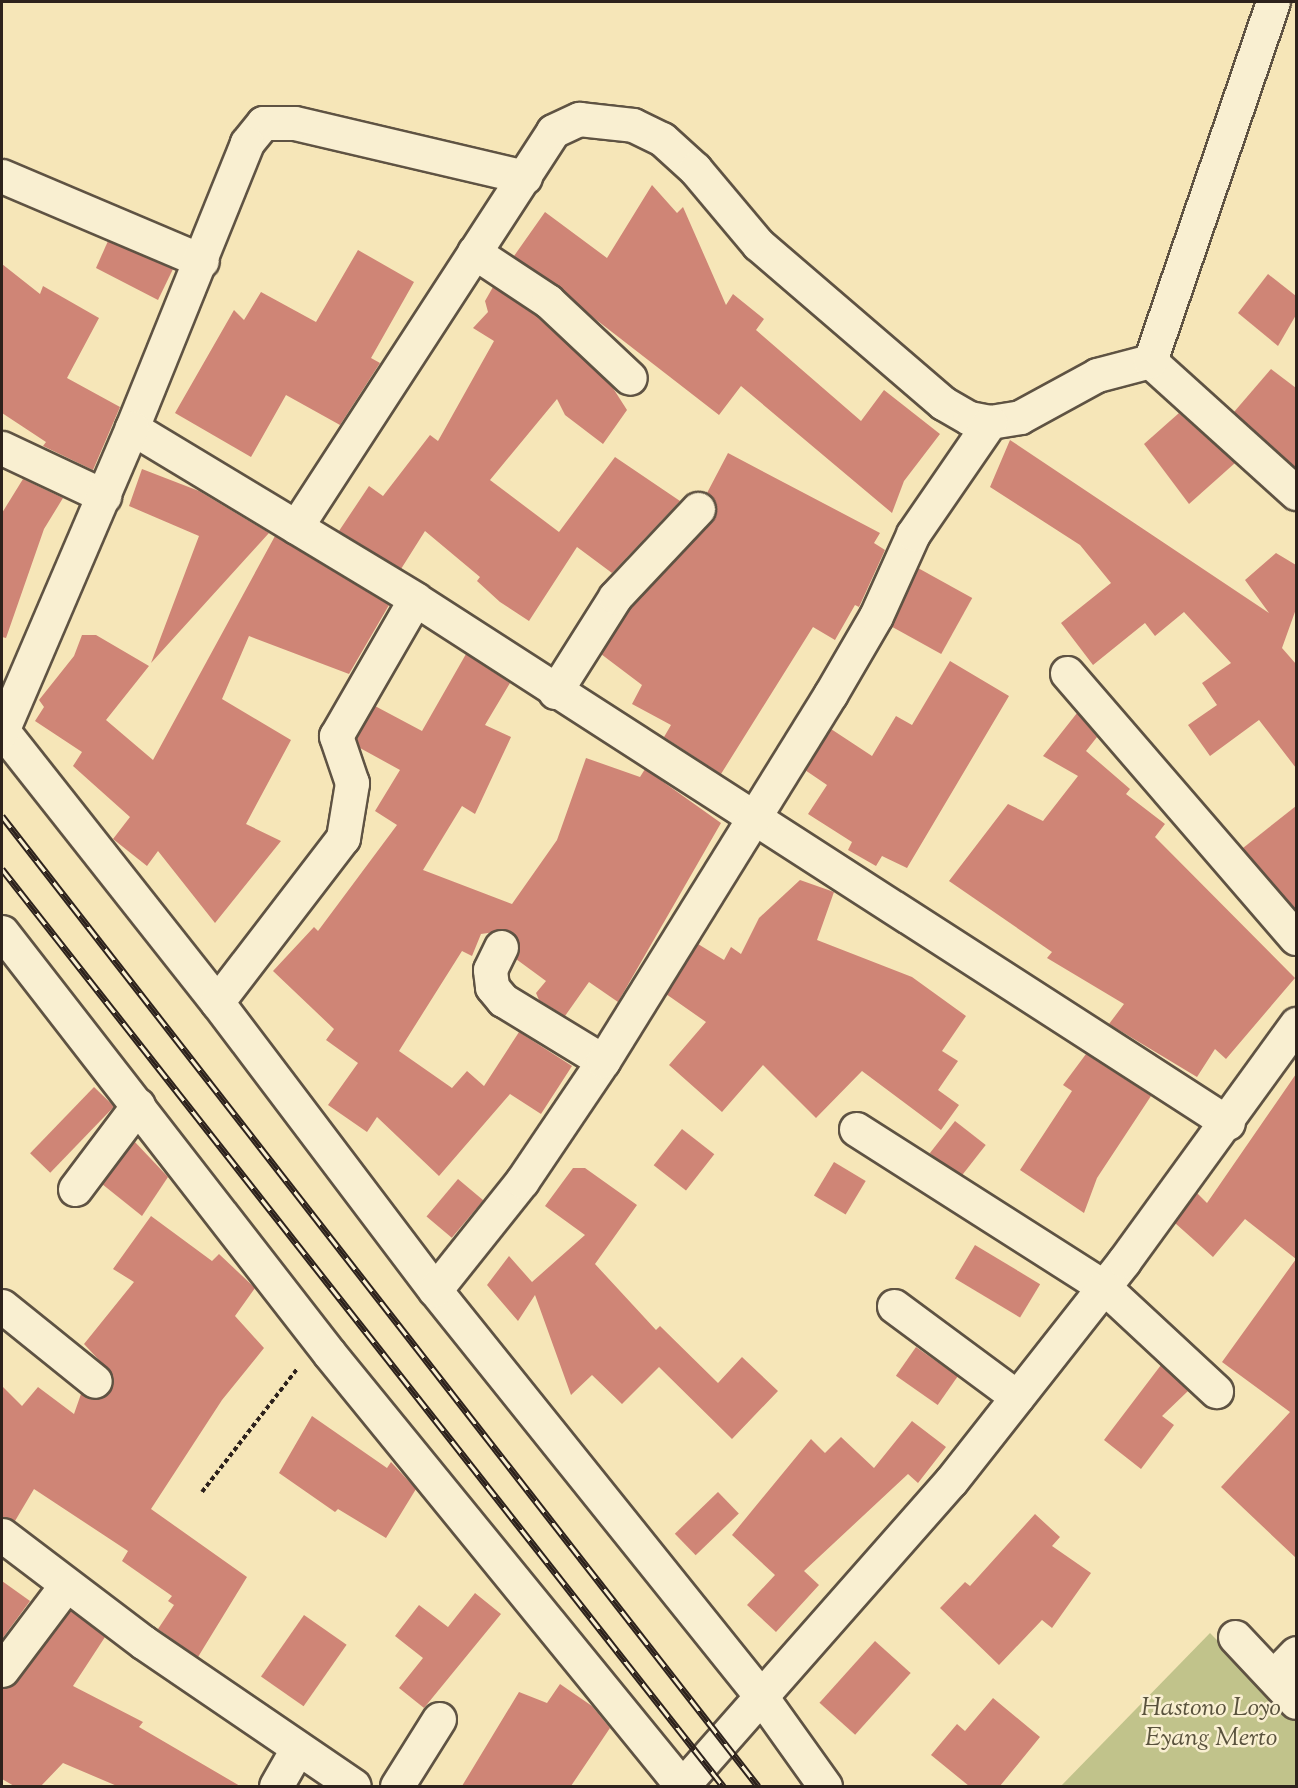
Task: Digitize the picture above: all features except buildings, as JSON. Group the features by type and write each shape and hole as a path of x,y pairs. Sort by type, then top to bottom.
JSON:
{"street":[{"path":"1150,361 1273,2"},
{"path":"296,527 553,131 579,119 633,125 662,139 695,169 758,244 902,369 944,403 969,418 990,422 1020,417 1097,375 1150,361"},
{"path":"525,177 294,123 263,123 247,142 202,261 104,496 2,731 217,1002 435,1290 760,1695 825,1786"},
{"path":"2,176 202,261"},
{"path":"474,252 548,301 630,378"},
{"path":"1150,361 1296,493"},
{"path":"435,1290 522,1181 603,1061 876,616 913,534 990,422"},
{"path":"132,428 415,599 752,821 1228,1123"},
{"path":"2,448 104,496"},
{"path":"555,692 615,597 698,509"},
{"path":"217,1002 343,838 352,783 336,736 415,599"},
{"path":"1068,673 1296,938"},
{"path":"2,932 320,1340 682,1786 760,1695 898,1544 1104,1287 1295,1030"},
{"path":"501,947 490,970 492,987 503,1000 603,1061"},
{"path":"75,1189 138,1105"},
{"path":"856,1129 1104,1287 1216,1391"},
{"path":"2,1306 95,1381"},
{"path":"894,1306 1017,1397"},
{"path":"2,1536 296,1751 354,1786"},
{"path":"2,1670 66,1585"},
{"path":"1235,1636 1296,1702"},
{"path":"1273,1677 1296,1653"},
{"path":"397,1786 440,1719"},
{"path":"276,1786 296,1751"}],"path":[{"path":"202,1492 320,1340"}],"green space":[{"name":"Hastono Loyo Eyang Merto","path":"1210,1633 1296,1720 1296,1786 1061,1786"}],"railway":[{"path":"2,816 758,1786"},
{"path":"2,869 723,1786"}]}
